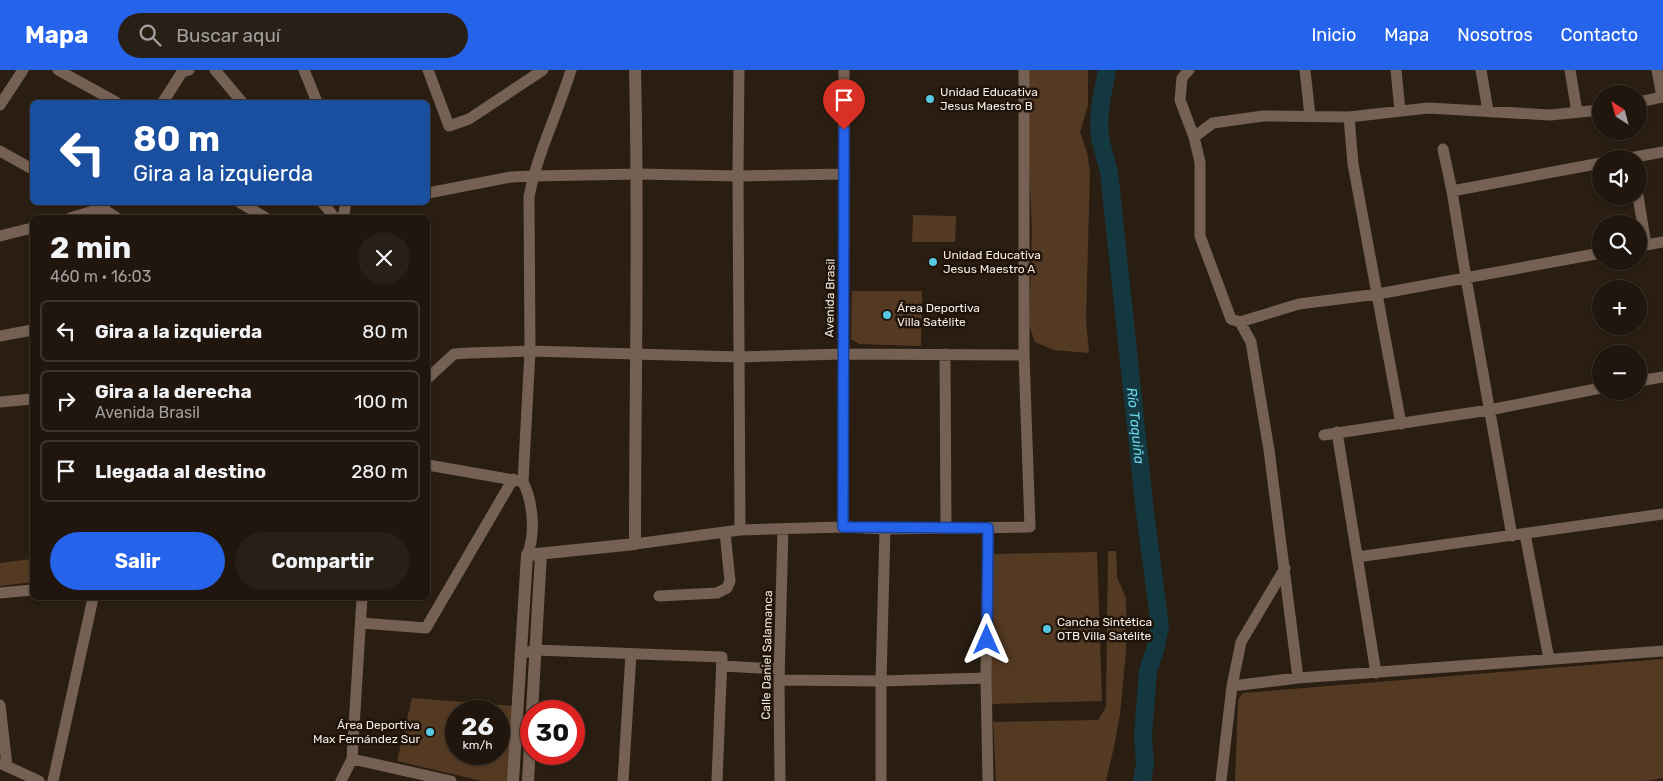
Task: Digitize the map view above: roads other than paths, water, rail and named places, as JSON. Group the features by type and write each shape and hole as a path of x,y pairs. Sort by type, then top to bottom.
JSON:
{"street":[{"path":"0,105 23,70"},
{"path":"58,70 112,100"},
{"path":"164,100 182,72 189,70"},
{"path":"215,70 240,100"},
{"path":"304,70 316,100"},
{"path":"428,70 449,126 469,119 543,70"},
{"path":"361,623 426,628 518,480 530,351 529,197 533,176 564,92 570,70"},
{"path":"635,70 638,174 635,353 636,544"},
{"path":"739,70 740,530"},
{"name":"Avenida Brasil","path":"843,527 844,70"},
{"path":"526,555 636,544 740,530 843,527 1030,527 1024,355 1024,70"},
{"path":"1305,70 1310,116"},
{"path":"1396,70 1400,111"},
{"path":"1481,70 1488,111"},
{"path":"1570,70 1577,112"},
{"path":"1648,100 1662,97 1657,70"},
{"path":"1182,73 1180,100 1194,137 1200,162 1200,236 1231,318 1240,322 1251,342 1269,450 1298,678"},
{"path":"1194,137 1213,123 1263,116 1349,117 1428,108 1550,115 1592,111"},
{"path":"1349,117 1352,164 1401,424"},
{"path":"1442,149 1452,191 1512,536"},
{"path":"0,151 30,168"},
{"path":"1647,155 1663,152"},
{"path":"1452,191 1592,165"},
{"path":"430,193 512,177 533,176 844,174"},
{"path":"244,205 261,215"},
{"path":"324,205 333,215"},
{"path":"81,215 104,209"},
{"path":"0,236 30,228"},
{"path":"1647,245 1663,242"},
{"path":"1240,322 1298,304 1378,294 1592,255"},
{"path":"0,336 30,330"},
{"path":"430,376 454,354 530,351 739,357 843,354 1024,355"},
{"path":"946,354 946,528"},
{"path":"1647,380 1663,377"},
{"path":"1324,435 1489,410 1592,390"},
{"path":"0,402 30,399"},
{"path":"1337,432 1376,673"},
{"path":"430,465 518,480 529,492 532,529 531,545 526,555 513,781"},
{"path":"1358,557 1663,514"},
{"path":"882,781 881,681 885,528"},
{"path":"988,528 986,678 988,781"},
{"name":"Calle Daniel Salamanca","path":"780,781 779,674 783,529"},
{"path":"659,596 717,593 727,588 730,582 725,532"},
{"path":"1525,534 1549,660"},
{"path":"533,700 541,554"},
{"path":"1221,781 1232,686 1241,642 1285,568"},
{"path":"0,593 30,590"},
{"path":"53,781 93,600"},
{"path":"341,781 352,759 362,600"},
{"path":"520,654 536,650 722,657 717,781"},
{"path":"1232,686 1298,678 1663,651"},
{"path":"623,781 631,654"},
{"path":"722,666 779,674 881,681 986,678"},
{"path":"0,705 3,764 39,781"},
{"path":"352,759 451,781"},
{"path":"528,781 529,765"}],"waterway":[{"name":"Río Taquiña","path":"1107,70 1102,95 1099,128 1109,172 1145,512 1160,626 1148,671 1143,736 1145,763 1142,781"}],"place":[{"name":"Unidad Educativa Jesus Maestro B","path":"930,99"},
{"name":"Unidad Educativa Jesus Maestro A","path":"933,262"},
{"name":"Área Deportiva Villa Satélite","path":"887,315"},
{"name":"Cancha Sintética OTB Villa Satélite","path":"1047,629"},
{"name":"Área Deportiva Max Fernández Sur","path":"430,732"}]}
